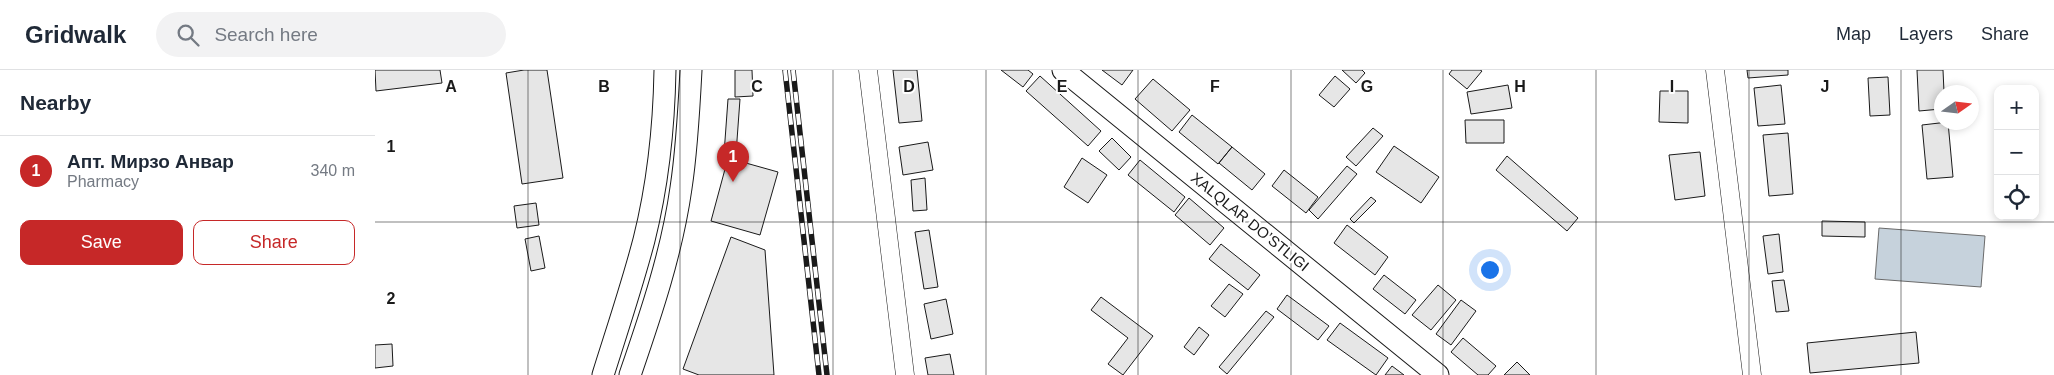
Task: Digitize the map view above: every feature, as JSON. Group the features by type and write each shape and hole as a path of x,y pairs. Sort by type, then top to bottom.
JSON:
{"main road":[{"path":"603,375 637,266 650,212 661,140 665,70"},
{"path":"630,375 655,299 675,222 686,148 691,70"},
{"name":"XALQLAR DO’STLIGI","path":"1063,70 1438,375"}],"street":[{"path":"868,70 905,375"},
{"path":"1715,70 1752,375"}],"shaded area":[{"path":"1879,228 1985,236 1981,287 1875,279"}],"building":[{"path":"375,70 440,70 442,83 376,91"},
{"path":"524,70 547,70 563,178 522,184 506,73"},
{"path":"735,70 752,70 753,96 735,97"},
{"path":"893,70 917,70 922,121 899,123"},
{"path":"1001,70 1028,70 1033,74 1023,87"},
{"path":"1102,70 1133,70 1122,85"},
{"path":"1342,70 1362,70 1365,73 1356,83"},
{"path":"1452,70 1482,71 1467,89 1449,74"},
{"path":"1747,70 1788,70 1788,75 1748,78"},
{"path":"1917,70 1943,70 1944,85 1934,85 1934,110 1919,111"},
{"path":"1040,76 1101,131 1088,146 1026,91"},
{"path":"1335,76 1350,89 1334,107 1319,95"},
{"path":"1888,77 1890,115 1870,116 1868,78"},
{"path":"1153,79 1190,110 1172,131 1135,99"},
{"path":"1508,85 1512,108 1471,114 1467,92"},
{"path":"1781,85 1785,124 1758,126 1754,88"},
{"path":"1660,91 1688,91 1688,123 1659,122"},
{"path":"728,99 740,99 736,154 724,154"},
{"path":"1192,115 1232,147 1218,164 1179,132"},
{"path":"1465,120 1504,120 1504,143 1466,143"},
{"path":"1934,124 1934,130 1949,130 1953,177 1927,179 1922,125"},
{"path":"1373,128 1383,136 1356,166 1346,157"},
{"path":"1788,133 1793,194 1769,196 1763,135"},
{"path":"1112,138 1131,157 1119,170 1099,151"},
{"path":"928,142 933,170 903,175 899,147"},
{"path":"1394,146 1439,177 1421,203 1376,172"},
{"path":"1232,147 1265,174 1252,190 1219,163"},
{"path":"1700,152 1705,196 1675,200 1669,155"},
{"path":"1507,156 1578,218 1567,231 1496,170"},
{"path":"728,158 778,172 760,235 711,221"},
{"path":"1082,158 1107,175 1088,203 1064,187"},
{"path":"1140,160 1185,197 1174,212 1128,175"},
{"path":"1347,166 1357,174 1318,219 1309,210"},
{"path":"1284,170 1318,197 1306,213 1272,186"},
{"path":"925,178 927,210 913,211 911,180"},
{"path":"1371,197 1376,201 1354,223 1350,219"},
{"path":"1189,198 1224,228 1210,245 1175,215"},
{"path":"536,203 539,225 517,228 514,206"},
{"path":"1822,221 1865,222 1865,237 1822,236"},
{"path":"1347,225 1388,257 1375,275 1334,243"},
{"path":"929,230 938,287 924,289 915,232"},
{"path":"1779,234 1783,272 1768,274 1763,236"},
{"path":"539,236 545,268 531,271 525,239"},
{"path":"731,237 765,250 774,375 699,375 683,369"},
{"path":"1221,244 1260,275 1248,290 1209,259"},
{"path":"1384,275 1416,300 1405,314 1373,289"},
{"path":"1784,280 1789,311 1776,312 1772,281"},
{"path":"1229,284 1243,294 1225,317 1211,306"},
{"path":"1438,285 1456,300 1431,330 1412,315"},
{"path":"1287,295 1329,326 1318,340 1277,309"},
{"path":"1101,297 1153,336 1123,375 1108,364 1128,338 1091,310"},
{"path":"946,299 953,334 931,339 924,304"},
{"path":"1461,300 1476,311 1451,345 1436,334"},
{"path":"1266,311 1274,317 1227,374 1219,367"},
{"path":"1340,323 1388,358 1376,375 1327,340"},
{"path":"1199,327 1209,335 1194,355 1184,347"},
{"path":"1916,332 1919,363 1810,373 1807,343"},
{"path":"1463,338 1496,366 1488,375 1478,375 1451,352"},
{"path":"392,344 393,366 375,368 375,345"},
{"path":"950,354 954,375 928,375 925,358"},
{"path":"1517,362 1530,375 1504,375"},
{"path":"1392,366 1404,375 1385,375"}],"railway":[{"path":"785,70 819,375"},
{"path":"793,70 827,375"}],"place":[{"name":"Апт. Мирзо Анвар","path":"733,182"}]}
